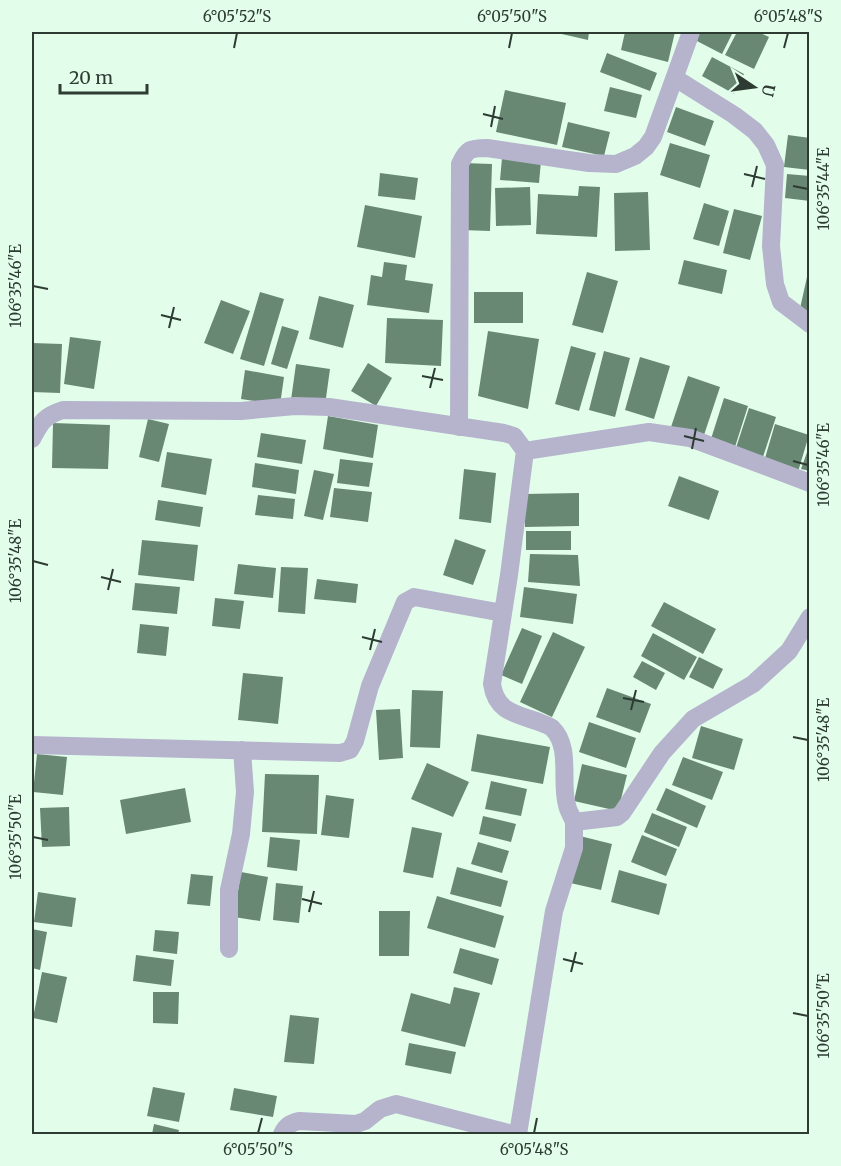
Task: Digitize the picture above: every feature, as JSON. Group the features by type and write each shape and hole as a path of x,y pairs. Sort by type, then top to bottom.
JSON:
{"street":[{"path":"459,427 460,164 465,155 472,148 487,148 589,163 616,164 635,156 654,137 691,32"},
{"path":"675,78 734,115 755,132 766,145 775,165 771,246 775,284 781,302 810,324"},
{"path":"32,439 41,421 52,413 63,410 241,411 295,406 329,407 504,433 514,436 525,451 492,684 494,697 501,706 550,726 556,733 563,752 566,803 574,822 574,848 554,911 518,1134"},
{"path":"525,451 649,432 690,438 810,483"},
{"path":"32,745 340,753 350,750 355,741 370,686 405,602 414,597 503,613"},
{"path":"574,822 617,817 622,813 662,753 693,719 753,684 789,651 810,617"},
{"path":"229,949 229,890 241,834 245,792 242,750"},
{"path":"282,1134 285,1127 292,1122 299,1121 356,1124 365,1121 380,1109 396,1104 513,1134"}],"building":[{"path":"553,32 589,32 588,40"},
{"path":"625,32 675,32 668,62 621,50"},
{"path":"699,32 733,32 722,54 695,40"},
{"path":"737,32 758,32 769,37 754,69 725,55"},
{"path":"607,53 657,73 650,91 600,72"},
{"path":"712,57 744,74 734,94 702,76"},
{"path":"610,87 642,95 636,118 604,111"},
{"path":"505,90 566,103 557,145 496,132"},
{"path":"676,107 714,121 705,146 667,132"},
{"path":"568,122 610,132 604,156 562,147"},
{"path":"788,135 810,138 810,170 784,167"},
{"path":"670,143 710,155 700,188 660,175"},
{"path":"502,158 541,161 539,183 500,180"},
{"path":"463,163 492,164 490,231 461,230"},
{"path":"380,173 418,178 415,200 378,196"},
{"path":"787,174 810,176 810,201 785,198"},
{"path":"579,186 600,187 597,237 536,234 538,194 578,196"},
{"path":"530,187 531,225 496,226 495,188"},
{"path":"648,192 650,250 615,251 614,193"},
{"path":"704,203 729,211 719,246 693,239"},
{"path":"365,205 422,216 415,258 357,247"},
{"path":"734,209 762,216 750,260 723,253"},
{"path":"684,260 727,270 722,294 678,284"},
{"path":"384,262 407,265 405,280 433,284 429,313 367,305 371,275 382,277"},
{"path":"810,268 810,315 799,313"},
{"path":"587,272 618,281 603,333 572,325"},
{"path":"260,292 284,299 264,366 240,359"},
{"path":"474,292 523,292 523,323 474,323"},
{"path":"319,296 354,305 343,348 309,339"},
{"path":"221,300 250,311 233,354 204,343"},
{"path":"387,318 443,320 441,366 385,363"},
{"path":"282,326 299,331 287,369 271,364"},
{"path":"488,331 539,339 528,409 478,396"},
{"path":"70,337 101,341 94,389 64,384"},
{"path":"32,343 62,344 60,393 32,392"},
{"path":"571,346 596,353 579,411 555,404"},
{"path":"604,351 630,358 615,417 589,410"},
{"path":"640,357 670,366 654,419 625,410"},
{"path":"368,363 392,378 376,406 351,391"},
{"path":"296,364 330,369 325,405 291,400"},
{"path":"245,370 284,377 280,405 241,399"},
{"path":"688,376 720,387 703,438 671,427"},
{"path":"724,398 748,406 734,450 710,442"},
{"path":"749,408 776,417 761,463 734,454"},
{"path":"328,416 378,425 373,458 323,449"},
{"path":"148,419 169,424 159,462 139,457"},
{"path":"53,423 110,425 108,469 52,468"},
{"path":"775,424 809,435 797,475 763,465"},
{"path":"261,433 306,440 302,464 257,457"},
{"path":"810,444 810,471 801,469"},
{"path":"167,452 212,459 206,495 161,487"},
{"path":"340,459 373,463 369,487 337,483"},
{"path":"255,463 299,470 296,494 252,487"},
{"path":"464,469 496,473 491,523 459,519"},
{"path":"314,470 334,474 323,520 304,516"},
{"path":"679,476 719,491 709,520 668,506"},
{"path":"334,488 372,492 368,522 330,517"},
{"path":"579,493 579,526 525,527 524,494"},
{"path":"258,495 295,499 293,519 255,515"},
{"path":"158,500 203,507 200,527 155,520"},
{"path":"526,531 571,531 571,550 526,550"},
{"path":"455,539 486,550 473,585 443,575"},
{"path":"142,540 198,545 194,581 138,575"},
{"path":"530,554 578,555 580,586 528,582"},
{"path":"238,564 276,568 273,598 234,594"},
{"path":"281,567 308,568 305,614 278,612"},
{"path":"317,579 358,584 356,603 314,599"},
{"path":"135,583 180,587 177,614 132,610"},
{"path":"524,587 577,594 573,624 520,617"},
{"path":"215,598 244,601 240,629 212,626"},
{"path":"664,602 716,629 703,654 651,626"},
{"path":"140,624 169,627 166,656 137,653"},
{"path":"522,628 542,636 522,684 501,675"},
{"path":"553,632 585,647 552,717 520,702"},
{"path":"653,633 697,657 684,680 641,656"},
{"path":"699,657 723,669 713,689 689,677"},
{"path":"642,661 665,673 656,690 633,677"},
{"path":"243,673 283,677 278,724 238,720"},
{"path":"607,688 651,704 640,733 596,717"},
{"path":"412,690 443,691 440,748 410,747"},
{"path":"400,709 403,758 379,760 376,710"},
{"path":"589,722 636,738 626,768 579,752"},
{"path":"701,726 743,739 734,770 692,758"},
{"path":"477,734 550,747 543,784 471,771"},
{"path":"37,754 67,757 63,795 33,792"},
{"path":"683,757 723,772 712,800 672,785"},
{"path":"427,763 469,782 453,817 411,799"},
{"path":"582,764 627,775 618,811 574,801"},
{"path":"265,774 319,775 317,834 262,832"},
{"path":"491,781 527,789 521,816 485,809"},
{"path":"185,788 191,822 126,834 120,800"},
{"path":"666,788 706,806 697,828 656,810"},
{"path":"326,795 354,799 349,838 321,835"},
{"path":"69,807 70,846 42,847 40,808"},
{"path":"652,813 687,827 679,847 644,832"},
{"path":"483,816 516,824 511,842 479,834"},
{"path":"412,827 442,833 433,878 403,872"},
{"path":"576,835 612,844 601,890 566,882"},
{"path":"642,835 677,849 666,876 631,862"},
{"path":"270,837 300,840 297,871 267,867"},
{"path":"478,842 509,851 502,873 471,864"},
{"path":"457,867 508,881 501,907 450,894"},
{"path":"619,870 667,884 659,915 611,902"},
{"path":"241,872 268,877 260,921 234,917"},
{"path":"191,874 213,876 210,906 187,904"},
{"path":"276,883 303,886 299,923 273,920"},
{"path":"38,892 76,898 72,927 34,922"},
{"path":"437,896 504,916 495,948 427,928"},
{"path":"379,911 410,911 409,956 379,956"},
{"path":"32,929 47,932 40,970 32,968"},
{"path":"155,930 179,932 177,954 153,951"},
{"path":"460,948 499,959 492,985 453,973"},
{"path":"136,955 174,960 171,986 133,981"},
{"path":"42,972 67,977 57,1023 33,1018"},
{"path":"454,987 480,993 465,1047 401,1031 411,993 450,1004"},
{"path":"153,992 179,992 178,1024 153,1023"},
{"path":"290,1015 319,1018 314,1064 284,1062"},
{"path":"409,1043 456,1052 451,1074 405,1065"},
{"path":"153,1087 185,1093 179,1122 147,1116"},
{"path":"234,1088 277,1096 273,1117 230,1110"},
{"path":"154,1124 179,1130 178,1134 152,1134"}]}
